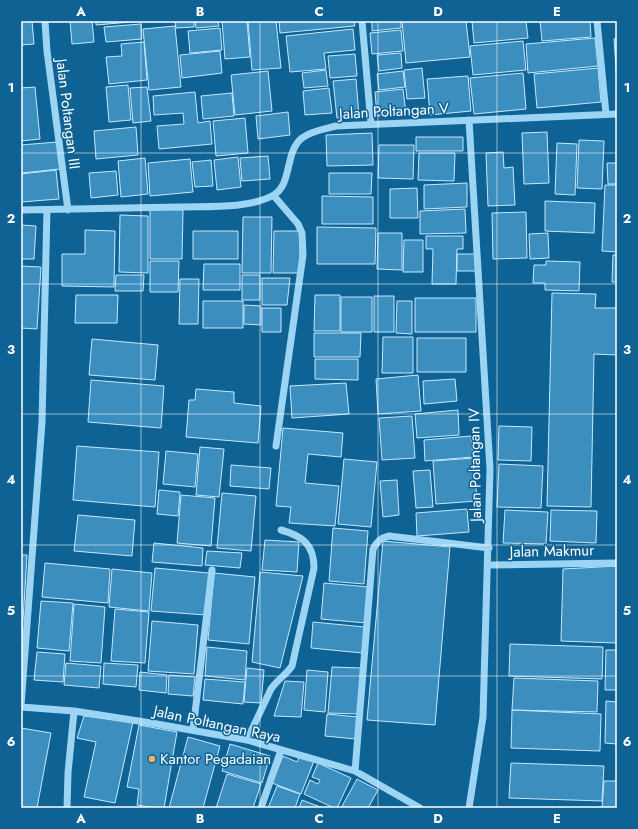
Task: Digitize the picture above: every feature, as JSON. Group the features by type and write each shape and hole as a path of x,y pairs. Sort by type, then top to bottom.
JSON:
{"street":[{"name":"Jalan Poltangan III","path":"46,21 47,51 68,210"},
{"path":"362,21 371,124"},
{"path":"596,21 606,114"},
{"name":"Jalan Poltangan V","path":"274,196 281,187 287,175 292,153 295,146 301,139 309,134 336,126 617,114"},
{"name":"Jalan Poltangan IV","path":"469,120 490,469 483,717 469,808"},
{"path":"21,210 68,210 243,204 274,196 298,224 302,233 303,255 276,446"},
{"path":"21,707 42,422 47,210"},
{"path":"246,740 271,689 292,666 314,568 312,549 302,539 282,530"},
{"path":"355,771 373,549 376,543 382,538 389,536 488,548"},
{"name":"Jalan Makmur","path":"488,565 617,563"},
{"path":"193,730 212,570"},
{"name":"Jalan Poltangan Raya","path":"21,707 74,712 193,730 246,740 355,771 409,805 420,808"},
{"path":"67,808 68,773 74,712"},
{"path":"261,808 281,750"}],"building":[{"path":"21,21 32,21 34,44 21,45"},
{"path":"70,21 92,21 94,42 72,44"},
{"path":"96,21 142,21 96,25"},
{"path":"175,21 194,21 194,27 176,28"},
{"path":"195,21 218,21 219,26 196,28"},
{"path":"222,21 247,21 250,57 225,59"},
{"path":"248,21 276,21 281,68 252,70"},
{"path":"279,21 354,21 355,26 280,33"},
{"path":"372,21 401,21 401,28 372,31"},
{"path":"402,21 466,21 470,57 406,63"},
{"path":"472,21 526,21 528,38 474,43"},
{"path":"540,21 590,21 591,37 542,41"},
{"path":"141,24 142,39 106,42 104,27"},
{"path":"175,26 181,87 149,90 143,29"},
{"path":"220,28 222,50 190,53 188,31"},
{"path":"353,29 355,50 324,53 326,69 290,72 286,36"},
{"path":"401,30 403,51 372,54 370,33"},
{"path":"595,38 598,66 528,73 526,44"},
{"path":"617,38 617,81 614,39"},
{"path":"523,41 526,70 473,75 470,46"},
{"path":"144,42 147,80 109,84 106,57 122,56 121,44"},
{"path":"220,51 222,73 182,78 180,55"},
{"path":"401,53 402,68 379,71 377,55"},
{"path":"355,54 357,76 330,78 328,56"},
{"path":"422,68 425,98 407,99 404,70"},
{"path":"598,68 601,102 537,108 534,74"},
{"path":"326,70 328,86 304,88 302,73"},
{"path":"268,71 272,111 235,115 231,75"},
{"path":"403,71 405,87 379,90 377,74"},
{"path":"523,73 526,109 474,114 470,78"},
{"path":"468,76 471,111 430,115 427,79"},
{"path":"356,79 359,116 337,118 333,81"},
{"path":"128,85 131,120 109,122 106,87"},
{"path":"35,87 40,139 21,141 21,88"},
{"path":"147,87 151,121 133,123 130,88"},
{"path":"329,88 332,113 305,115 303,91"},
{"path":"403,89 406,114 377,116 375,92"},
{"path":"195,92 198,123 210,121 212,144 159,149 157,126 184,124 183,113 154,115 153,96"},
{"path":"232,93 234,116 203,119 201,96"},
{"path":"288,112 290,135 258,139 256,116"},
{"path":"245,118 248,153 216,156 213,121"},
{"path":"136,127 138,155 96,159 94,131"},
{"path":"547,132 549,183 524,184 522,133"},
{"path":"372,133 373,165 327,166 326,135"},
{"path":"416,137 463,137 463,151 416,151"},
{"path":"579,140 604,141 602,189 577,188"},
{"path":"57,142 60,169 21,173 21,145"},
{"path":"557,143 577,144 575,195 555,194"},
{"path":"379,145 414,145 413,179 378,178"},
{"path":"503,152 504,168 513,167 515,205 488,206 486,153"},
{"path":"419,153 455,153 454,181 418,180"},
{"path":"268,156 270,179 242,181 240,158"},
{"path":"238,157 241,187 217,190 214,160"},
{"path":"145,158 148,194 121,197 118,161"},
{"path":"190,159 193,192 150,196 148,163"},
{"path":"211,160 213,186 195,187 192,162"},
{"path":"607,163 617,163 617,184 608,184"},
{"path":"56,170 59,199 21,202 21,174"},
{"path":"116,171 118,195 91,198 89,173"},
{"path":"329,173 372,173 371,194 329,194"},
{"path":"467,183 467,207 424,209 424,185"},
{"path":"605,185 617,185 617,252 602,251"},
{"path":"417,188 418,218 390,218 390,189"},
{"path":"322,196 373,197 373,224 322,224"},
{"path":"545,201 595,203 594,233 545,231"},
{"path":"150,209 183,210 182,259 150,259"},
{"path":"465,209 466,233 420,234 420,211"},
{"path":"526,212 527,258 493,259 492,213"},
{"path":"120,215 148,216 148,273 119,272"},
{"path":"243,217 272,217 271,273 242,273"},
{"path":"21,225 36,226 34,259 21,259"},
{"path":"317,227 376,228 375,264 317,264"},
{"path":"85,230 115,231 114,287 62,286 62,254 85,254"},
{"path":"193,231 238,231 238,259 193,259"},
{"path":"274,231 300,231 300,273 273,273"},
{"path":"378,233 402,233 402,270 377,269"},
{"path":"548,233 549,258 530,259 529,234"},
{"path":"426,236 463,236 463,249 457,249 456,284 432,284 433,249 426,249"},
{"path":"404,240 423,240 423,272 403,272"},
{"path":"457,254 477,254 477,271 457,271"},
{"path":"613,255 617,255 617,282 612,282"},
{"path":"150,261 179,261 178,292 150,292"},
{"path":"546,261 580,262 579,291 545,290 545,283 533,283 534,265 546,265"},
{"path":"204,264 240,264 240,290 203,290"},
{"path":"21,266 41,267 37,329 21,328"},
{"path":"116,275 144,275 143,291 115,291"},
{"path":"242,275 260,275 260,300 242,300"},
{"path":"262,278 290,278 287,305 262,305"},
{"path":"180,279 199,279 198,324 179,324"},
{"path":"552,293 596,294 595,308 617,308 617,355 594,354 591,507 547,506"},
{"path":"76,295 118,295 117,323 75,323"},
{"path":"315,295 340,295 340,331 314,331"},
{"path":"374,296 394,296 394,332 374,332"},
{"path":"341,297 372,297 372,332 341,332"},
{"path":"415,298 476,298 476,332 415,332"},
{"path":"203,301 243,301 243,328 203,328"},
{"path":"397,301 412,301 412,334 396,333"},
{"path":"244,305 261,306 261,325 244,324"},
{"path":"262,308 281,308 281,332 262,332"},
{"path":"314,333 361,333 360,357 314,357"},
{"path":"383,337 413,337 413,373 382,373"},
{"path":"417,338 466,338 466,372 417,372"},
{"path":"92,339 158,345 155,380 89,375"},
{"path":"315,359 358,359 358,380 315,379"},
{"path":"418,375 421,411 378,414 376,379"},
{"path":"455,379 457,401 424,404 423,381"},
{"path":"91,380 164,386 161,428 88,422"},
{"path":"346,383 349,414 292,418 290,386"},
{"path":"196,389 234,392 234,403 261,406 258,443 186,437 189,400 195,400"},
{"path":"458,410 459,435 417,438 415,414"},
{"path":"412,416 415,458 382,460 379,418"},
{"path":"499,426 532,427 531,461 498,460"},
{"path":"283,428 343,433 341,457 308,454 305,483 339,486 335,526 289,523 291,507 276,506"},
{"path":"471,436 473,457 425,461 424,440"},
{"path":"77,446 159,452 155,507 73,500"},
{"path":"200,447 224,449 219,497 196,495"},
{"path":"166,451 198,454 195,487 163,484"},
{"path":"474,458 477,501 436,504 433,461"},
{"path":"344,459 377,462 371,527 338,524"},
{"path":"499,464 543,466 541,508 497,507"},
{"path":"231,465 271,468 269,489 230,486"},
{"path":"430,470 433,507 416,508 413,471"},
{"path":"397,480 399,515 383,517 380,481"},
{"path":"159,490 180,492 178,516 157,514"},
{"path":"222,493 256,496 251,551 217,548"},
{"path":"181,495 215,498 211,546 177,543"},
{"path":"467,509 469,532 417,536 416,513"},
{"path":"505,510 548,512 546,544 503,543"},
{"path":"551,510 597,511 596,543 550,541"},
{"path":"78,515 135,520 132,556 74,551"},
{"path":"333,528 368,531 364,584 329,581"},
{"path":"265,540 299,542 297,572 262,570"},
{"path":"383,541 450,547 435,725 367,720"},
{"path":"154,543 203,548 202,566 152,562"},
{"path":"207,551 242,553 240,568 205,565"},
{"path":"21,555 27,555 21,653"},
{"path":"45,563 110,569 108,603 42,597"},
{"path":"617,566 617,643 561,641 563,569"},
{"path":"155,568 209,573 206,615 151,611"},
{"path":"112,569 152,573 149,611 109,607"},
{"path":"260,572 303,576 280,668 252,662"},
{"path":"214,573 255,577 249,644 208,640"},
{"path":"324,583 369,587 366,623 321,619"},
{"path":"41,601 73,603 69,651 37,648"},
{"path":"74,604 105,607 101,663 70,661"},
{"path":"115,609 149,612 145,663 111,661"},
{"path":"152,621 198,625 194,674 148,671"},
{"path":"313,622 365,627 362,653 311,648"},
{"path":"510,644 603,647 602,679 509,676"},
{"path":"207,647 247,651 245,680 205,676"},
{"path":"606,650 617,650 617,690 605,690"},
{"path":"37,652 65,654 63,682 34,680"},
{"path":"66,663 101,666 99,688 64,685"},
{"path":"104,663 138,665 136,687 103,684"},
{"path":"332,667 361,668 358,714 328,713"},
{"path":"247,668 264,670 261,703 244,702"},
{"path":"307,670 328,672 325,712 304,710"},
{"path":"140,672 167,675 166,693 139,690"},
{"path":"169,675 195,677 193,696 168,694"},
{"path":"514,678 598,681 597,712 512,710"},
{"path":"205,679 245,682 243,704 203,700"},
{"path":"285,681 304,682 301,717 274,716"},
{"path":"606,701 617,702 617,744 605,743"},
{"path":"512,710 601,714 600,751 511,748"},
{"path":"327,714 358,717 356,739 325,736"},
{"path":"84,716 133,722 115,803 84,797 96,742 77,738"},
{"name":"Kantor Pegadaian","path":"139,725 177,732 164,808 137,805 139,789 127,787"},
{"path":"21,728 51,733 37,808 21,808"},
{"path":"188,737 220,746 203,808 169,808"},
{"path":"230,744 270,756 262,783 222,771"},
{"path":"300,755 314,761 301,794 272,783 283,756 297,762"},
{"path":"318,763 351,778 337,808 304,794 310,780 318,784 320,780 312,777"},
{"path":"511,763 604,766 602,801 509,798"},
{"path":"227,774 261,784 253,808 216,808"},
{"path":"357,779 378,790 368,808 341,808"},
{"path":"604,781 617,781 617,808 602,808"},
{"path":"277,786 300,794 295,808 268,808"},
{"path":"302,800 323,808 299,808"}],"place":[{"name":"Kantor Pegadaian","path":"152,759"}]}
